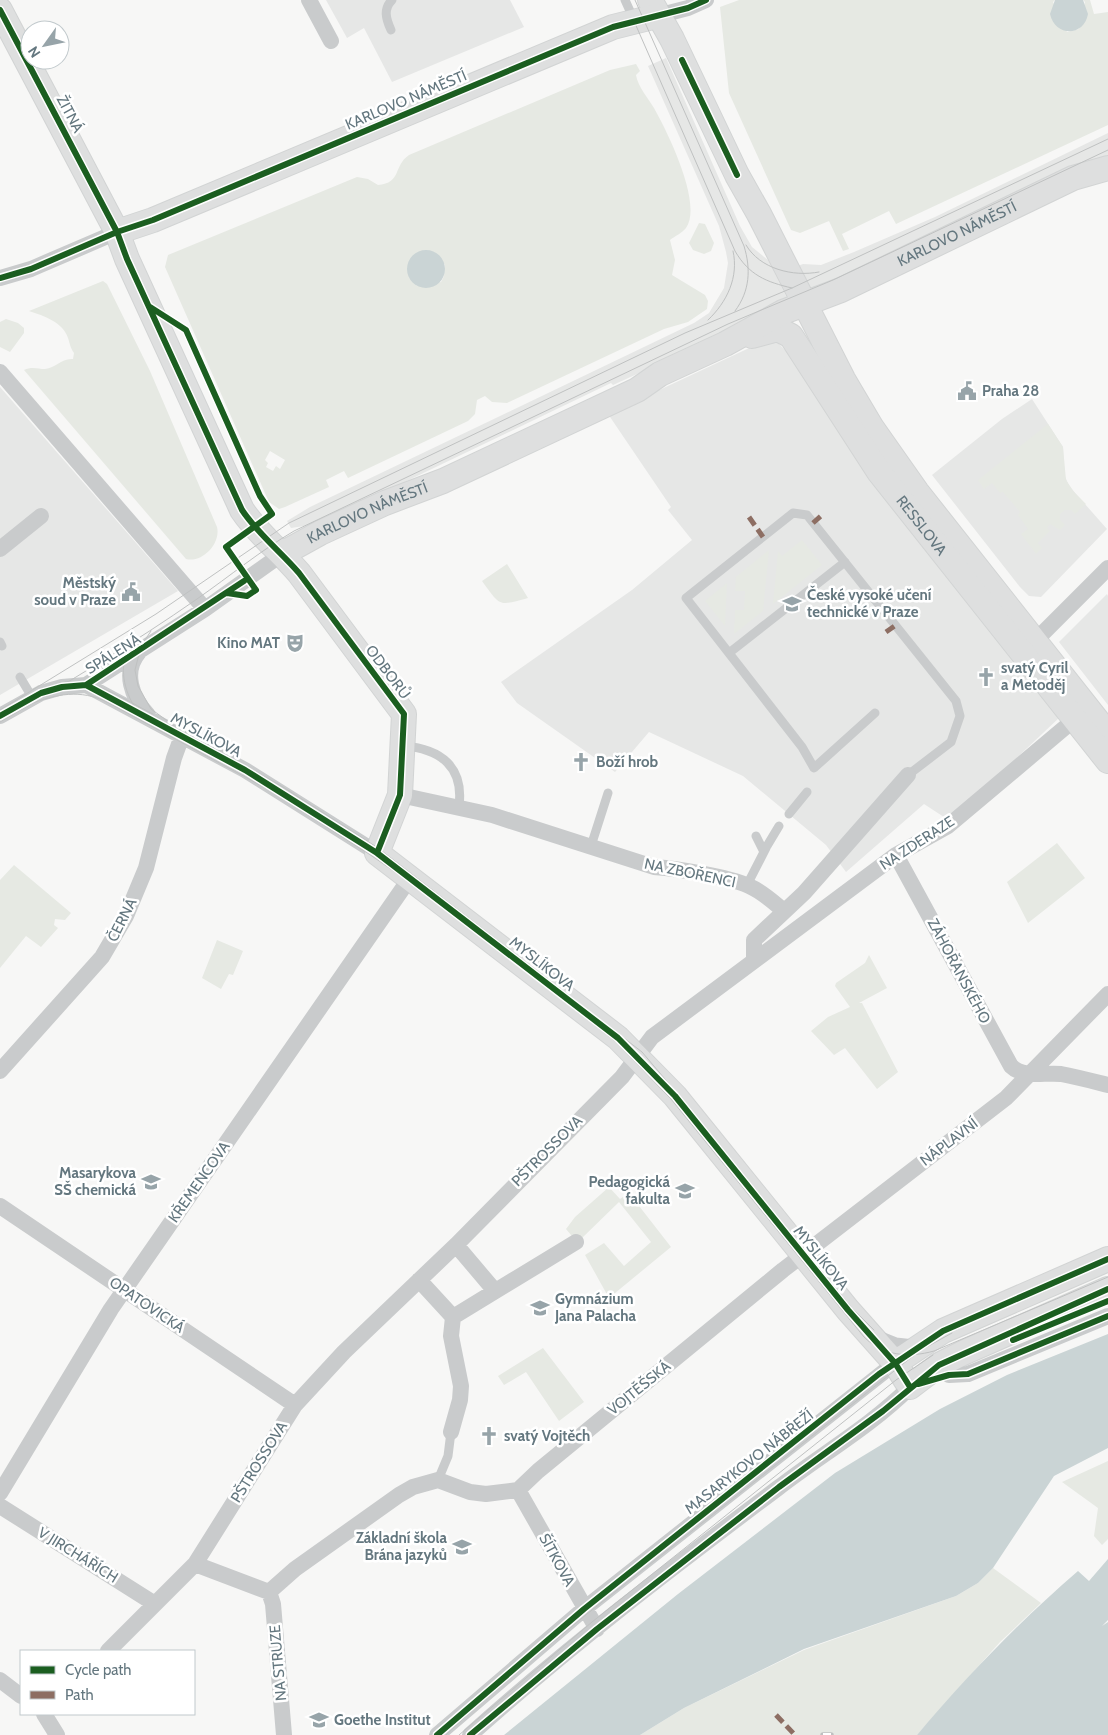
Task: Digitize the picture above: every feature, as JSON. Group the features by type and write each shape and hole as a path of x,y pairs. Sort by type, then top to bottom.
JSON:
{"street":[{"path":"309,0 330,41"},
{"name":"KARLOVO NÁMĚSTÍ","path":"0,278 31,269 117,232 153,220 531,61 630,10 688,8 706,0"},
{"path":"654,8 672,39 737,175 805,304"},
{"name":"ŽITNÁ","path":"0,10 117,232"},
{"name":"KARLOVO NÁMĚSTÍ","path":"205,609 282,554 320,533 385,503 443,481 631,393 660,374 725,344 783,312 841,290 1073,178 1108,168"},
{"path":"117,232 127,259 234,496 253,527 282,554"},
{"name":"RESSLOVA","path":"805,304 843,379 874,432 917,492 1108,734"},
{"name":"RESSLOVA","path":"725,344 774,329 778,329 790,336 879,472 1108,761"},
{"path":"0,372 205,609"},
{"path":"0,548 40,516"},
{"name":"ODBORŮ","path":"282,554 299,573 404,714 400,795 377,853"},
{"path":"1035,641 1108,568"},
{"name":"SPÁLENÁ","path":"0,716 32,697 49,690 86,685 205,609"},
{"name":"MYSLÍKOVA","path":"139,652 130,666 131,685 136,700 153,721"},
{"name":"MYSLÍKOVA","path":"86,685 272,786 377,853 618,1038 675,1096 848,1310 895,1363 910,1387"},
{"name":"NA ZDERAZE","path":"638,1057 655,1034 896,855 948,826 1075,720"},
{"name":"ČERNÁ","path":"0,1071 102,957 126,916 146,868 174,758 182,736"},
{"path":"754,960 754,940 804,893 908,776"},
{"name":"NA ZBOŘENCI","path":"400,795 458,806 591,846 654,868 680,869 747,885 768,897 784,911"},
{"name":"ZÁHOŘANSKÉHO","path":"896,855 1007,1060 1016,1071 1032,1074"},
{"name":"KŘEMENCOVA","path":"0,1494 125,1290 410,878"},
{"name":"NÁPLAVNÍ","path":"802,1254 1006,1098 1032,1074 1108,994"},
{"name":"PŠTROSSOVA","path":"109,1650 195,1564 294,1405 344,1352 456,1245 622,1077 638,1057"},
{"path":"1032,1074 1059,1074 1108,1085"},
{"name":"OPATOVICKÁ","path":"0,1206 294,1405"},
{"path":"453,1317 576,1242"},
{"path":"456,1245 495,1290"},
{"name":"VOJTĚŠSKÁ","path":"518,1490 538,1471 802,1254"},
{"name":"MASARYKOVO NÁBŘEŽÍ","path":"437,1735 584,1609 895,1363 942,1331 1108,1259"},
{"path":"419,1280 453,1317 451,1336 461,1386 460,1400 451,1432"},
{"path":"470,1735 597,1629 778,1487 883,1411 939,1365 1108,1290"},
{"path":"949,1375 968,1374 1108,1316"},
{"path":"195,1564 269,1592 295,1569 413,1487 438,1480 470,1492 486,1494 518,1490"},
{"name":"ŠÍTKOVA","path":"518,1490 597,1629"},
{"name":"V JIRCHÁŘÍCH","path":"0,1506 155,1604"},
{"name":"NA STRUZE","path":"269,1592 273,1604 284,1735"},
{"path":"0,1680 20,1695"},
{"path":"45,1715 57,1735"}],"lane":[{"path":"391,30 385,17 388,4 392,0"},
{"path":"875,713 814,768 802,747 686,598 793,513 807,515 956,701 960,716 951,742 908,776"},
{"path":"729,653 846,562"},
{"path":"20,677 32,697"},
{"path":"402,746 427,750 451,766 461,792 458,806"},
{"path":"789,814 807,792"},
{"path":"591,846 608,793"},
{"path":"747,885 779,826"},
{"path":"756,836 766,849"},
{"path":"848,1310 890,1340 910,1344 926,1342 952,1333 1108,1267"},
{"path":"910,1387 949,1375"},
{"path":"438,1480 448,1456 451,1432"}],"shaded area":[{"path":"326,0 510,0 524,27 392,82 364,28 347,38"},
{"path":"739,0 1055,0 1053,2 1067,32 1079,29 1085,2 1083,0 1090,0 1094,14 1108,12 1108,125 896,224 889,211 842,234 849,249 843,251 829,221 800,233 791,230 729,93 720,7"},
{"path":"1055,0 1083,0 1088,14 1081,27 1069,31 1057,27 1050,14"},
{"path":"666,58 740,226 752,247 768,260 790,304 613,385 611,383 317,524 291,528 287,521 310,507 694,323 709,313 724,288 728,263 719,226 648,66"},
{"path":"636,64 640,71 636,75 639,84 654,108 682,168 690,203 690,217 686,228 670,240 675,260 672,275 705,295 708,301 707,309 688,322 664,329 507,403 492,402 485,396 477,400 475,414 468,421 348,478 344,471 326,480 329,487 285,507 279,509 269,502 165,267 168,255 357,177 368,179 378,185 386,184 394,178 404,159 409,155 610,70","holes":["445,264 444,276 441,282 417,286 409,277","270,451 285,460 280,469 276,466 273,471 266,467 268,463 265,460"]},
{"path":"1108,133 1108,156 809,295 795,267 803,264 821,265 854,252 935,217"},
{"path":"699,223 705,224 714,243 711,251 704,254 693,250 689,243"},
{"path":"426,250 440,255 445,269 440,283 426,288 412,283 407,269 412,255"},
{"path":"103,281 107,284 150,371 217,527 218,533 213,545 199,558 186,559 24,370 49,368 65,360 73,359 74,353 66,332 62,328 52,320 29,311"},
{"path":"6,319 18,323 24,328 24,333 10,352 0,347 0,322"},
{"name":"České vysoké učení technické v Praze","path":"762,342 778,343 798,363 1060,717 950,821 924,804 846,872 826,845 743,776 649,732 615,772 517,703 501,682 632,590 692,540 668,510 671,507 608,414"},
{"path":"0,387 178,591 0,695"},
{"path":"1032,399 1063,447 1064,474 1069,486 1107,529 1041,597 1029,596 1020,587 932,475 1002,419"},
{"path":"1048,424 1063,447 1066,480 1074,492 1086,504 1075,514 1071,510 1065,510 1060,514 1060,520 1065,525 1060,530 1050,524 1047,528 1050,531 1038,543 1042,548 1036,554 1021,534 1028,529 1018,515 1020,512 1003,492 1000,493 992,483 984,489 978,480"},
{"path":"802,540 822,565 773,604 778,551 782,556"},
{"path":"769,550 763,611 734,634 735,610 744,610 745,591 735,591 736,577"},
{"path":"507,564 528,598 505,603 501,602 493,596 482,581"},
{"path":"727,583 725,626 705,601"},
{"path":"1107,594 1108,596 1108,705 1059,642"},
{"path":"1057,843 1085,878 1028,923 1007,882"},
{"path":"14,865 71,913 65,920 55,919 54,925 58,928 41,947 26,936 0,968 0,880"},
{"path":"217,940 243,951 233,975 229,974 221,989 202,978"},
{"path":"869,955 887,988 859,1003 862,1003 898,1072 877,1089 845,1048 834,1055 811,1031 828,1017 850,1007 835,986 836,983 865,963"},
{"path":"609,1187 620,1199 629,1193 671,1247 609,1298 585,1255 604,1243 624,1266 651,1242 619,1202 581,1239 576,1241 566,1229 575,1217"},
{"path":"1108,1334 1108,1448 1054,1476 993,1568 978,1583 956,1596 804,1649 684,1708 640,1735 504,1735 678,1594 835,1473 940,1409 1007,1375"},
{"path":"543,1348 584,1402 559,1421 526,1372 504,1385 498,1376"},
{"path":"1108,1461 1108,1539 1102,1545 1094,1536 1098,1508 1062,1482"},
{"path":"1108,1559 1108,1620 1102,1626 1108,1622 1108,1735 917,1735 955,1691 1036,1609 1078,1571 1089,1581"},
{"path":"993,1568 1041,1603 1000,1642 917,1735 640,1735 684,1708 804,1650 956,1596 978,1583"}],"tram line":[{"path":"635,0 744,246 748,263 748,280 744,296 735,311"},
{"path":"634,21 735,251 752,272 766,280 792,288"},
{"path":"0,710 156,614 289,523 685,333 792,288 1108,139"},
{"path":"0,722 75,678 149,631 294,531 728,324 833,280 1108,150"},
{"path":"746,245 760,260 778,269 799,273 819,272"},
{"path":"708,320 721,305 733,280 733,251"},
{"path":"151,631 141,646 135,670 138,686 151,709 173,725 283,787 378,848 642,1052 851,1307 874,1330"},
{"path":"131,642 125,658 124,674 127,691 134,706"},
{"path":"65,682 89,684 122,697 153,714"},
{"path":"30,704 68,694 87,695 107,702 271,791 408,881 615,1041 671,1099 864,1337 879,1348 888,1352 906,1355 934,1351 1108,1277"},
{"path":"446,1735 485,1698 587,1614 908,1360 923,1349 952,1333"},
{"path":"459,1735 592,1622 896,1380 933,1355"}],"railway":[{"path":"823,1735 831,1735"}],"marked path":[{"path":"813,523 822,515"},
{"path":"749,517 763,537"},
{"path":"886,632 896,625"},
{"path":"776,1715 795,1735"}],"cycle path":[{"path":"0,278 31,269 117,232 153,220 613,27 688,8 706,0"},
{"path":"0,10 117,232 127,259 242,510 255,527 299,573 404,714 400,795 377,853"},
{"path":"682,60 737,175"},
{"path":"150,307 186,330 260,496 272,514 226,547 256,590 247,596 227,593"},
{"path":"0,716 41,693 62,687 86,685 244,581"},
{"path":"86,685 245,770 377,853 618,1038 675,1096 848,1310 895,1363 910,1387"},
{"path":"437,1735 584,1609 879,1374 943,1331 1108,1259"},
{"path":"470,1735 597,1629 779,1487 883,1411 939,1365 1108,1289"},
{"path":"1013,1340 1108,1301"},
{"path":"918,1384 949,1375 968,1374 1108,1316"}],"place":[{"name":"Praha 28","path":"967,391"},
{"name":"Městský soud v Praze","path":"131,592"},
{"name":"České vysoké učení technické v Praze","path":"792,604"},
{"name":"Kino MAT","path":"295,643"},
{"name":"svatý Cyril a Metoděj","path":"986,677"},
{"name":"Boží hrob","path":"581,762"},
{"name":"Masarykova SŠ chemická","path":"151,1182"},
{"name":"Pedagogická fakulta","path":"685,1191"},
{"name":"Gymnázium Jana Palacha","path":"540,1308"},
{"name":"svatý Vojtěch","path":"489,1436"},
{"name":"Základní škola Brána jazyků","path":"462,1547"},
{"name":"Goethe Institut","path":"319,1720"}]}
